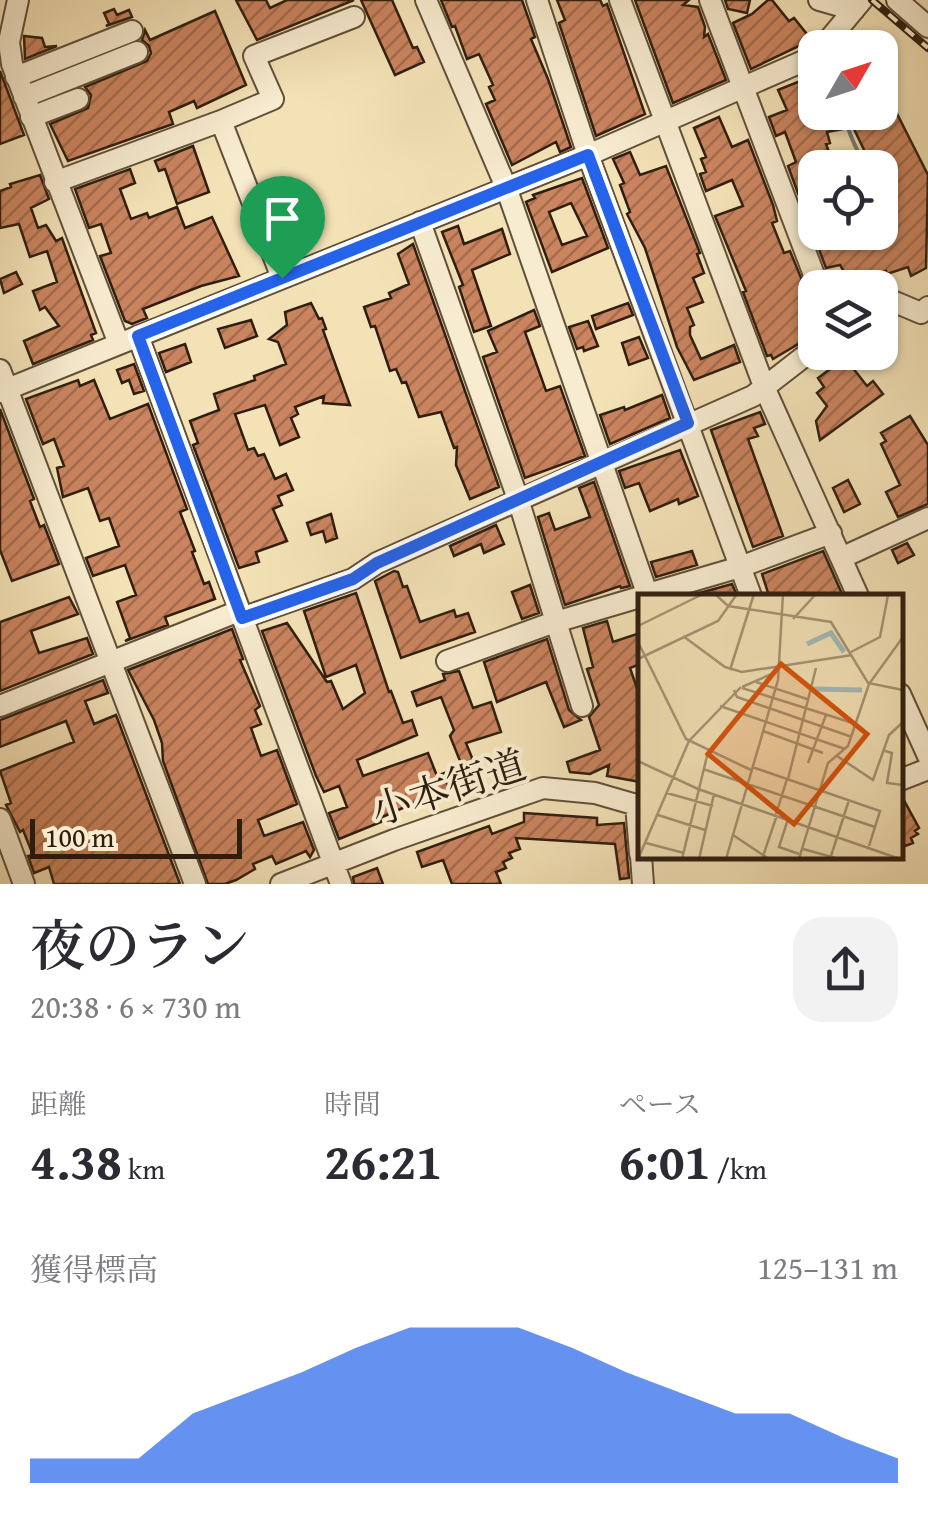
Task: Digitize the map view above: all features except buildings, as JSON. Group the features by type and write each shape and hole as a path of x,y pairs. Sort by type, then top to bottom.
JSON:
{"street":[{"path":"18,0 4,44 55,182 128,340 241,615 341,884"},
{"path":"426,0 506,187 643,594"},
{"path":"537,0 588,155 750,594"},
{"path":"620,0 764,388 857,594"},
{"path":"710,0 813,270"},
{"path":"819,0 858,5"},
{"path":"897,0 928,27"},
{"path":"837,30 858,5"},
{"path":"55,182 194,133 272,99 254,56 354,17"},
{"path":"24,97 134,41"},
{"path":"194,884 112,661 2,384 128,340 588,155 798,64"},
{"path":"24,97 78,99"},
{"path":"221,121 282,278"},
{"path":"420,222 518,499 582,706"},
{"path":"898,303 921,313 928,307"},
{"path":"0,706 112,661 353,579 377,563 764,388 798,361"},
{"path":"841,558 928,518"},
{"path":"651,594 831,534"},
{"path":"447,661 638,598"},
{"path":"903,701 928,756"},
{"path":"903,779 928,769"},
{"name":"小本街道","path":"281,884 543,788 594,793 638,805"},
{"path":"0,819 24,884"},
{"path":"641,859 643,884"}],"waterway":[{"path":"849,130 857,150"}],"railway":[{"path":"872,0 928,48"}],"route":[{"path":"588,155 688,423 377,563 353,579 242,618 138,336 282,278 588,155"}]}
